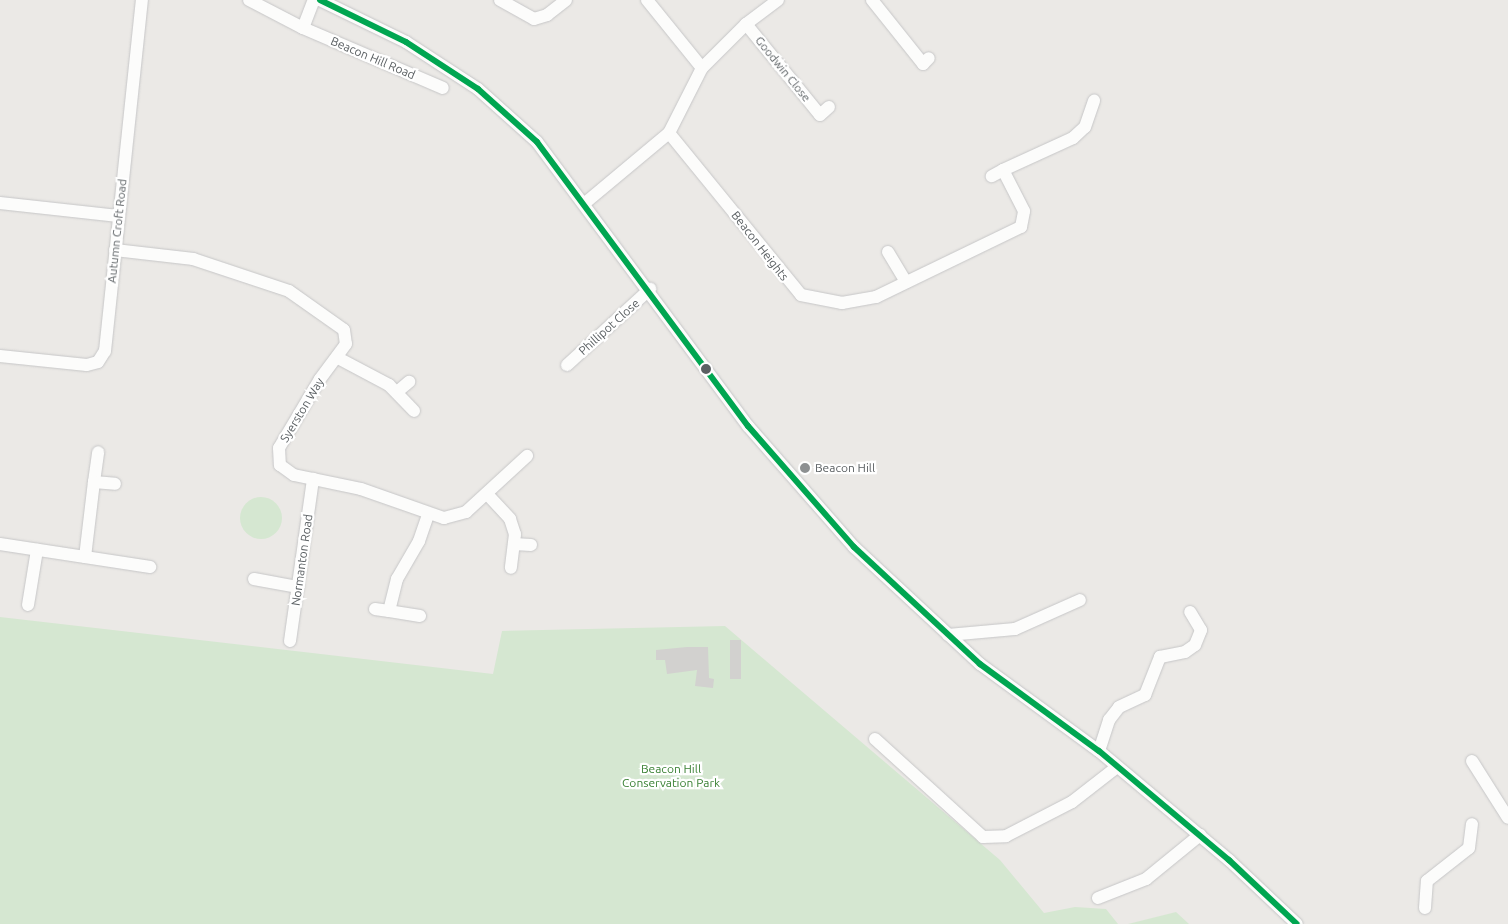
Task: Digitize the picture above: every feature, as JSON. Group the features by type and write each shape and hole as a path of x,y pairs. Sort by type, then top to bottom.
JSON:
{"street":[{"name":"Autumn Croft Road","path":"0,356 87,365 98,362 105,351 142,0"},
{"name":"Beacon Hill Road","path":"249,0 303,28 443,88"},
{"path":"303,28 314,0"},
{"name":"Beacon Hill Road","path":"320,0 406,42 478,88 537,142 650,289 748,426 802,491 948,635 980,664 1099,751 1200,835 1297,924"},
{"path":"500,0 534,19 547,15 566,0"},
{"path":"647,0 702,68"},
{"path":"585,203 669,133 702,68 746,24 778,0"},
{"path":"872,0 923,64"},
{"name":"Goodwin Close","path":"746,24 820,114"},
{"name":"Beacon Heights","path":"669,133 801,296 842,303 876,298 1021,228 1024,211 1003,170 1073,138 1085,127 1094,101"},
{"path":"0,203 118,216"},
{"name":"Syerston Way","path":"115,250 194,259 289,291 344,330 346,344 338,358 320,379 279,448 280,465 294,475 378,494 428,515 444,518 466,512 527,456"},
{"path":"888,252 906,282"},
{"name":"Phillipot Close","path":"567,364 650,289"},
{"path":"338,358 397,392 414,411"},
{"path":"397,392 409,382"},
{"path":"85,557 98,452"},
{"name":"Normanton Road","path":"290,642 313,479"},
{"path":"94,482 115,484"},
{"path":"487,494 510,519 514,544 512,568"},
{"path":"389,611 397,579 419,541 428,515"},
{"path":"0,544 150,568"},
{"path":"514,544 531,546"},
{"path":"28,605 37,550"},
{"path":"254,579 298,587"},
{"path":"948,635 1015,630 1080,600"},
{"path":"375,609 420,616"},
{"path":"1099,751 1109,720 1119,707 1145,695 1160,657 1184,652 1195,645 1201,630 1190,612"},
{"path":"875,740 983,837 1006,836 1072,802 1116,766"},
{"path":"1472,761 1508,818"},
{"path":"1425,908 1427,881 1469,848 1472,824"},
{"path":"1098,898 1146,878 1200,835"}],"green space":[{"path":"265,497 273,500 279,506 282,518 279,530 273,536 257,539 249,536 243,530 240,514 243,506 249,500"},
{"name":"Beacon Hill Conservation Park","path":"0,617 493,674 502,631 725,626 1000,860 1044,913 1075,907 1106,909 1118,924 0,924"},
{"path":"1176,912 1189,924 1128,924"}],"building":[{"path":"730,640 741,640 741,679 730,679"},
{"path":"708,647 709,678 714,679 713,688 695,686 697,670 667,674 665,660 656,660 656,650"}],"transit line":[{"path":"320,0 406,42 478,89 537,142 748,426 854,547 980,664 1099,751 1229,860 1297,924"}],"place":[{"name":"Beacon Hill","path":"805,468"}]}
